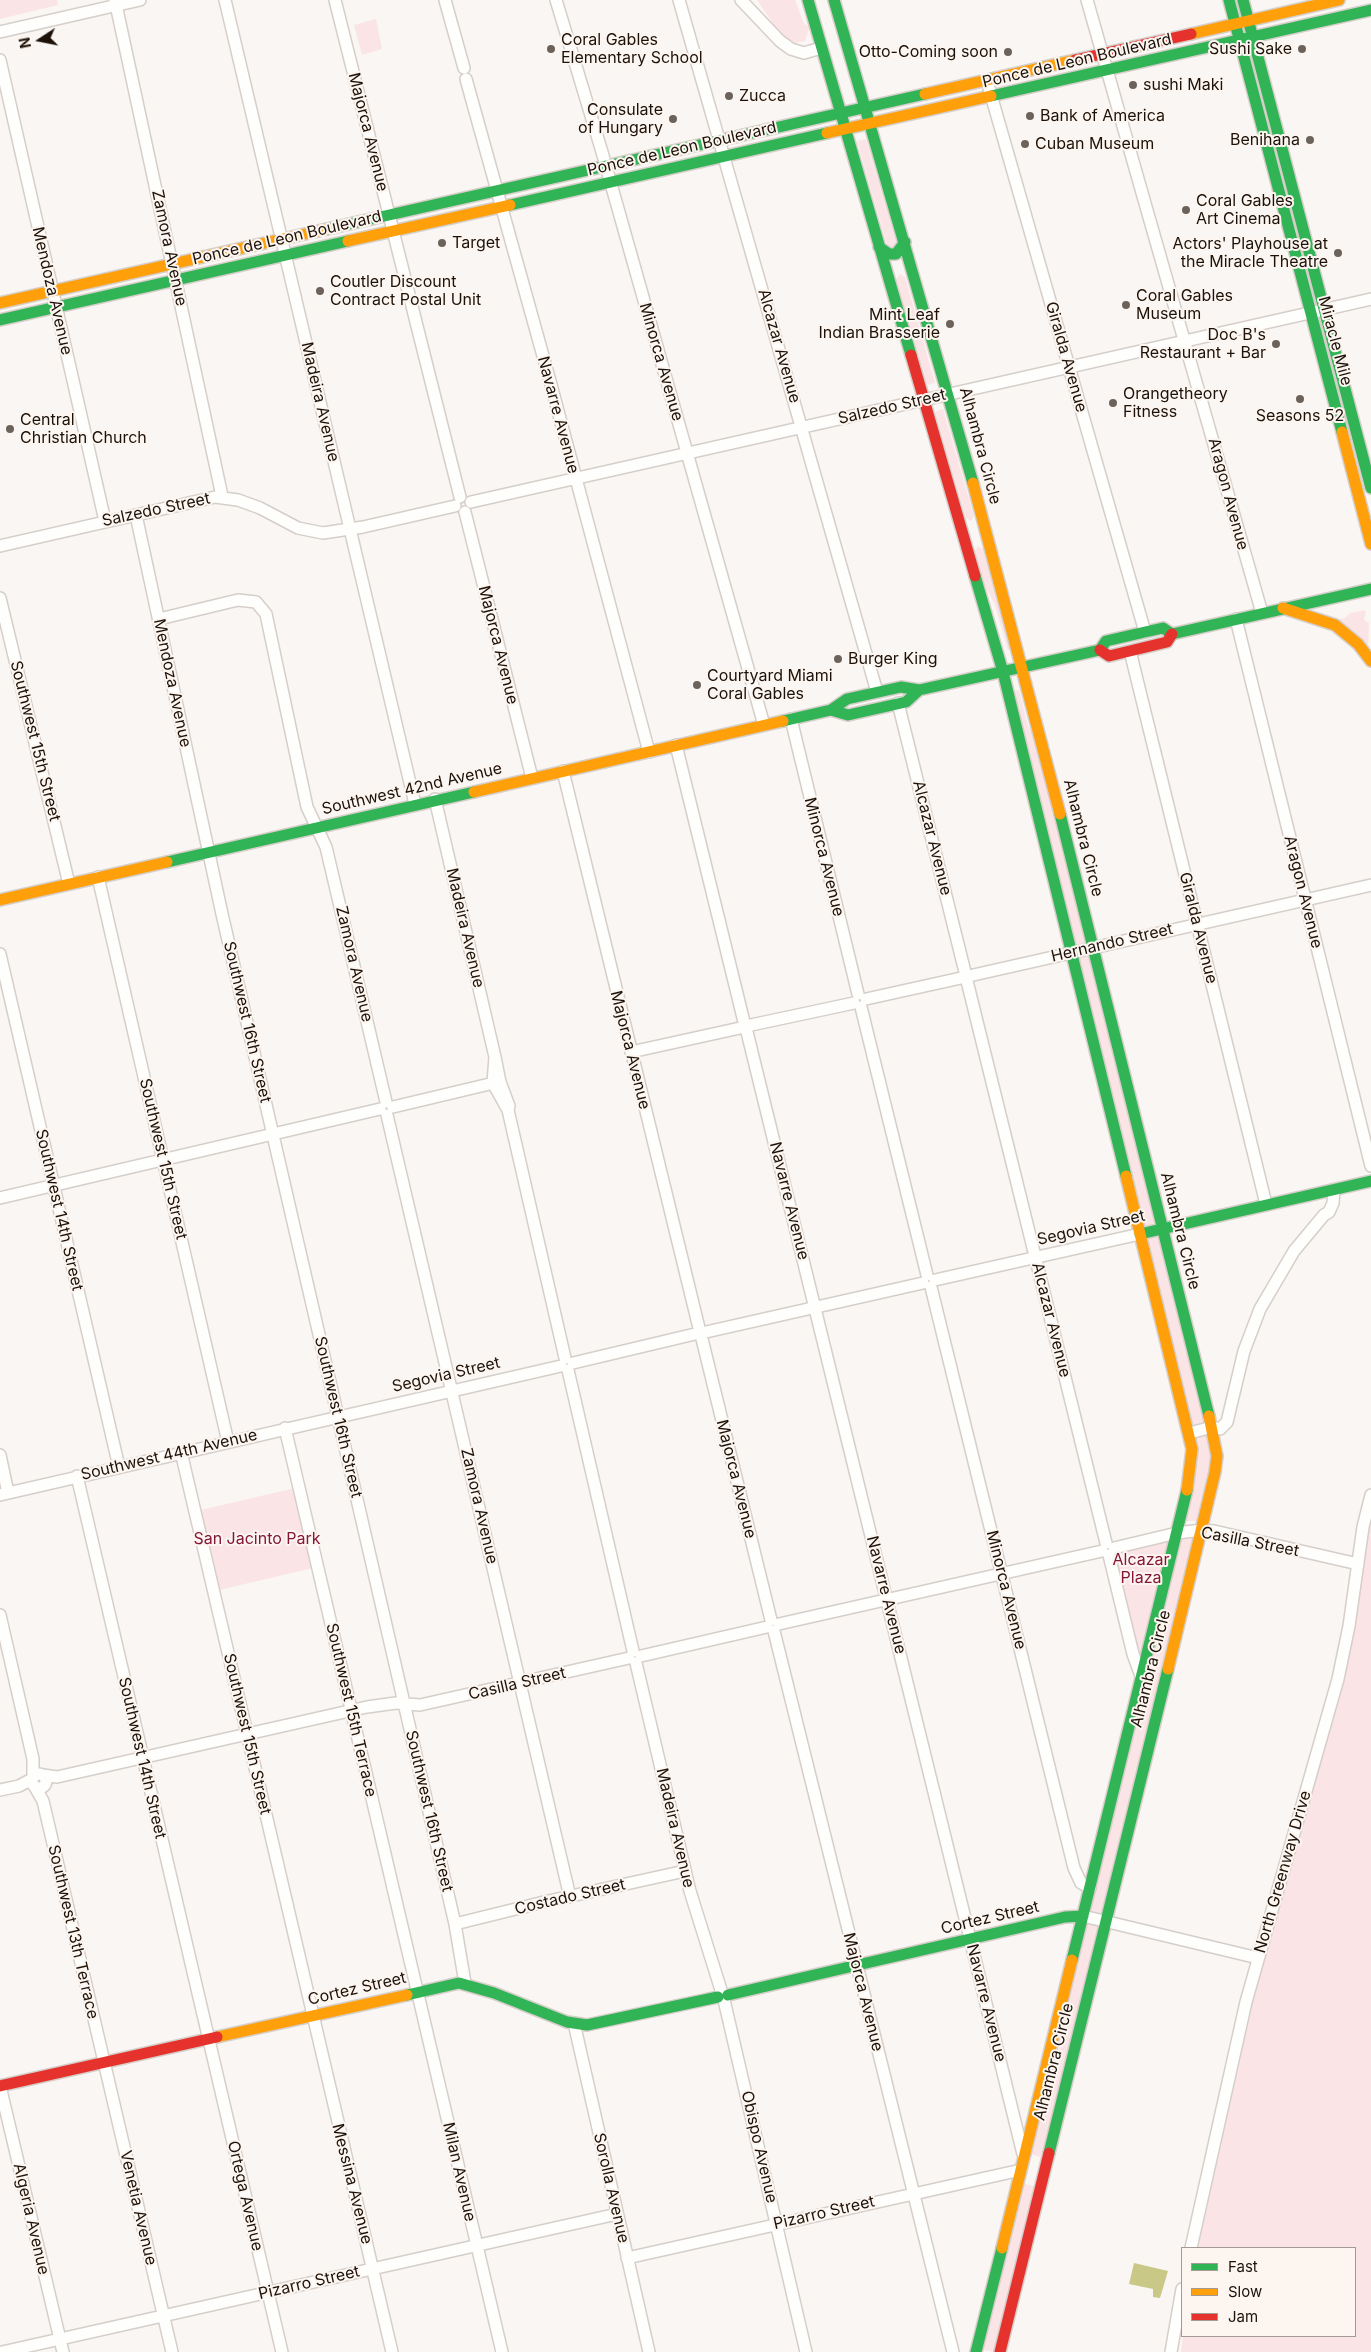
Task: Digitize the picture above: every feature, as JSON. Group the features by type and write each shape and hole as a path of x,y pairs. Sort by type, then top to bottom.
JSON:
{"street":[{"path":"0,32 116,3 140,0"},
{"name":"Madeira Avenue","path":"225,0 415,804"},
{"name":"Majorca Avenue","path":"335,0 532,778"},
{"path":"445,0 464,68"},
{"name":"Minorca Avenue","path":"556,0 606,167 764,725"},
{"name":"Alcazar Avenue","path":"679,0 877,692"},
{"path":"740,0 780,41 791,49 804,53 821,48"},
{"name":"Alhambra Circle","path":"808,0 922,400 1003,672 1190,1433 1192,1448 1191,1470 1176,1533 976,2352"},
{"name":"Alhambra Circle","path":"834,0 949,394 1023,667 1212,1427 1216,1463 1202,1530 1000,2352"},
{"name":"Aragon Avenue","path":"1087,0 1262,613"},
{"name":"Miracle Mile","path":"1229,0 1371,544"},
{"name":"Miracle Mile","path":"1243,0 1371,488"},
{"name":"Ponce de Leon Boulevard","path":"0,304 1249,22 1338,0"},
{"name":"Zamora Avenue","path":"116,3 222,496"},
{"name":"Ponce de Leon Boulevard","path":"0,320 55,306 1371,10"},
{"name":"Mendoza Avenue","path":"0,60 104,521"},
{"name":"Navarre Avenue","path":"466,80 498,191 649,752"},
{"name":"Giralda Avenue","path":"987,81 1145,632"},
{"path":"879,247 889,254 896,254 905,242"},
{"path":"890,284 893,274 898,270 915,275"},
{"name":"Salzedo Street","path":"0,546 104,521 222,496 248,503 307,531 323,533 350,529 1371,299"},
{"path":"959,523 972,526 981,513"},
{"name":"Mendoza Avenue","path":"136,514 208,851"},
{"path":"967,551 976,542 990,544"},
{"name":"Southwest 42nd Avenue","path":"0,900 435,799 831,710 847,699 901,686 919,690 1023,667 1105,653 1130,651 1167,642 1172,634 1371,589"},
{"name":"Southwest 15th Street","path":"0,598 69,884"},
{"name":"Zamora Avenue","path":"159,619 238,600 256,602 268,620 307,807 326,847 570,1896"},
{"path":"1283,608 1335,625 1358,644 1371,661"},
{"name":"Aragon Avenue","path":"1236,619 1371,1166"},
{"name":"Southwest 42nd Avenue","path":"1105,653 1106,641 1163,628 1172,634"},
{"name":"Giralda Avenue","path":"1130,651 1266,1204"},
{"name":"Southwest 42nd Avenue","path":"831,710 848,714 906,702 919,690"},
{"path":"848,714 851,707 867,703 877,692"},
{"name":"Alcazar Avenue","path":"898,703 1133,1654 1141,1676"},
{"name":"Minorca Avenue","path":"791,719 1074,1868 1079,1880 1090,1888"},
{"name":"Navarre Avenue","path":"676,745 970,1939 1023,2163"},
{"name":"Majorca Avenue","path":"563,771 772,1626 953,2352"},
{"name":"Madeira Avenue","path":"435,799 495,1057 496,1083 508,1110 685,1871 698,1921 723,1996"},
{"name":"Southwest 16th Street","path":"208,851 456,1924 465,1983"},
{"name":"Southwest 15th Street","path":"98,877 228,1442"},
{"name":"Hernando Street","path":"631,1052 1371,885"},
{"name":"Southwest 14th Street","path":"0,954 119,1467"},
{"path":"0,1198 496,1083"},
{"name":"Segovia Street","path":"338,1416 1371,1181"},
{"path":"1190,1433 1212,1427 1220,1429 1224,1426 1229,1416 1241,1363 1260,1309 1294,1251 1324,1215 1330,1191"},
{"name":"Southwest 44th Avenue","path":"4,1494 338,1416"},
{"name":"Southwest 15th Terrace","path":"285,1428 416,1992"},
{"name":"Southwest 15th Street","path":"181,1452 312,2016"},
{"path":"0,1455 4,1494"},
{"name":"Southwest 14th Street","path":"78,1476 208,2039"},
{"name":"North Greenway Drive","path":"1191,2247 1227,2082 1258,1958 1338,1679 1371,1495"},
{"name":"Casilla Street","path":"38,1782 350,1710 387,1703 420,1705 1176,1533 1202,1530 1214,1531 1358,1564"},
{"name":"Southwest 13th Terrace","path":"0,1615 104,2063"},
{"path":"0,1790 38,1782"},
{"name":"Costado Street","path":"456,1924 570,1896 685,1871"},
{"name":"Cortez Street","path":"0,2086 452,1984 465,1983 574,2023 596,2024 970,1939 1065,1918 1083,1916 1258,1958"},
{"name":"Milan Avenue","path":"416,1992 502,2352"},
{"name":"Obispo Avenue","path":"723,1996 806,2352"},
{"name":"Messina Avenue","path":"312,2016 392,2352"},
{"name":"Sorolla Avenue","path":"574,2023 648,2352"},
{"name":"Ortega Avenue","path":"208,2039 282,2352"},
{"name":"Venetia Avenue","path":"104,2063 172,2352"},
{"name":"Algeria Avenue","path":"0,2086 63,2352"},
{"path":"1023,2163 1045,2169"},
{"name":"Pizarro Street","path":"627,2258 913,2193 1023,2163"},
{"name":"Pizarro Street","path":"2,2352 617,2214"},
{"path":"1171,2352 1181,2295"}],"green space":[{"path":"0,0 57,0 58,5 0,19"},
{"path":"757,0 795,0 804,24 810,26 805,41 794,43 782,37"},
{"path":"376,19 382,49 362,55 354,25"},
{"path":"866,139 897,245 888,248 857,141"},
{"path":"900,274 905,277 935,383 927,385 896,279"},
{"path":"943,409 974,516 971,521 966,518 935,412"},
{"path":"978,546 983,549 1011,649 1008,650 995,605 985,586 975,551"},
{"path":"1366,610 1364,620 1369,623 1368,648 1336,620 1345,618 1350,613"},
{"path":"1019,690 1028,726 1035,737 1088,942 1074,945 1011,692"},
{"path":"1089,952 1158,1222 1143,1227 1077,956"},
{"path":"1161,1235 1207,1421 1193,1425 1146,1238"},
{"path":"1211,1434 1213,1465 1199,1521 1184,1521 1196,1438"},
{"name":"San Jacinto Park","path":"295,1488 313,1568 219,1590 201,1510"},
{"path":"1371,1513 1371,2352 1181,2352 1183,2337 1356,2337 1356,2247 1198,2247 1252,1997 1321,1756"},
{"path":"1196,1534 1104,1914 1088,1910 1181,1537"},
{"name":"Alcazar Plaza","path":"1170,1539 1142,1663 1114,1554"},
{"path":"1085,1923 1101,1927 1045,2158 1029,2154"},
{"path":"1021,2183 1037,2187 994,2352 981,2349"}],"shaded area":[{"path":"1134,2263 1168,2271 1160,2298 1153,2297 1153,2289 1129,2284"}],"traffic: fast":[{"path":"808,0 911,355"},
{"path":"834,0 973,483"},
{"path":"1229,0 1342,432"},
{"path":"1243,0 1371,488"},
{"path":"991,96 1371,10"},
{"path":"327,229 925,94"},
{"path":"510,205 827,133"},
{"path":"0,320 348,241"},
{"path":"879,247 889,254 896,254 905,242"},
{"path":"975,576 1003,672 1126,1176"},
{"path":"783,721 831,710 847,699 901,687 919,690 1100,650 1106,641 1145,632 1163,628 1172,634 1371,589"},
{"path":"831,710 848,715 906,702 919,690"},
{"path":"167,862 474,792"},
{"path":"1060,814 1209,1416"},
{"path":"1140,1234 1371,1181"},
{"path":"1072,1960 1187,1490"},
{"path":"1049,2153 1168,1669"},
{"path":"728,1995 1065,1917 1083,1916"},
{"path":"407,1995 459,1983 494,1993 567,2022 587,2025 718,1997"},
{"path":"976,2352 1002,2248"}],"traffic: slow":[{"path":"1191,34 1339,0"},
{"path":"925,94 1075,60"},
{"path":"827,133 991,96"},
{"path":"348,241 510,205"},
{"path":"0,303 327,229"},
{"path":"1342,432 1371,544"},
{"path":"973,483 1060,814"},
{"path":"1283,608 1335,625 1358,644 1371,661"},
{"path":"474,792 783,721"},
{"path":"0,900 167,862"},
{"path":"1126,1176 1192,1449 1187,1490"},
{"path":"1168,1669 1215,1472 1217,1456 1209,1416"},
{"path":"1002,2248 1072,1960"},
{"path":"217,2037 407,1995"}],"traffic: jam":[{"path":"1075,60 1191,34"},
{"path":"911,355 975,576"},
{"path":"1100,650 1109,656 1167,642 1172,634"},
{"path":"0,2086 217,2037"},
{"path":"1000,2352 1049,2153"}],"place":[{"name":"Coral Gables Elementary School","path":"551,49"},
{"name":"Sushi Sake","path":"1302,49"},
{"name":"Otto-Coming soon","path":"1008,52"},
{"name":"sushi Maki","path":"1133,85"},
{"name":"Zucca","path":"729,96"},
{"name":"Bank of America","path":"1030,116"},
{"name":"Consulate of Hungary","path":"673,119"},
{"name":"Benihana","path":"1310,140"},
{"name":"Cuban Museum","path":"1025,144"},
{"name":"Coral Gables Art Cinema","path":"1186,210"},
{"name":"Target","path":"442,243"},
{"name":"Actors' Playhouse at the Miracle Theatre","path":"1338,253"},
{"name":"Coutler Discount Contract Postal Unit","path":"320,291"},
{"name":"Coral Gables Museum","path":"1126,305"},
{"name":"Mint Leaf Indian Brasserie","path":"950,324"},
{"name":"Doc B's Restaurant + Bar","path":"1276,344"},
{"name":"Seasons 52","path":"1300,399"},
{"name":"Orangetheory Fitness","path":"1113,403"},
{"name":"Central Christian Church","path":"10,429"},
{"name":"Burger King","path":"838,659"},
{"name":"Courtyard Miami Coral Gables","path":"697,685"}]}
